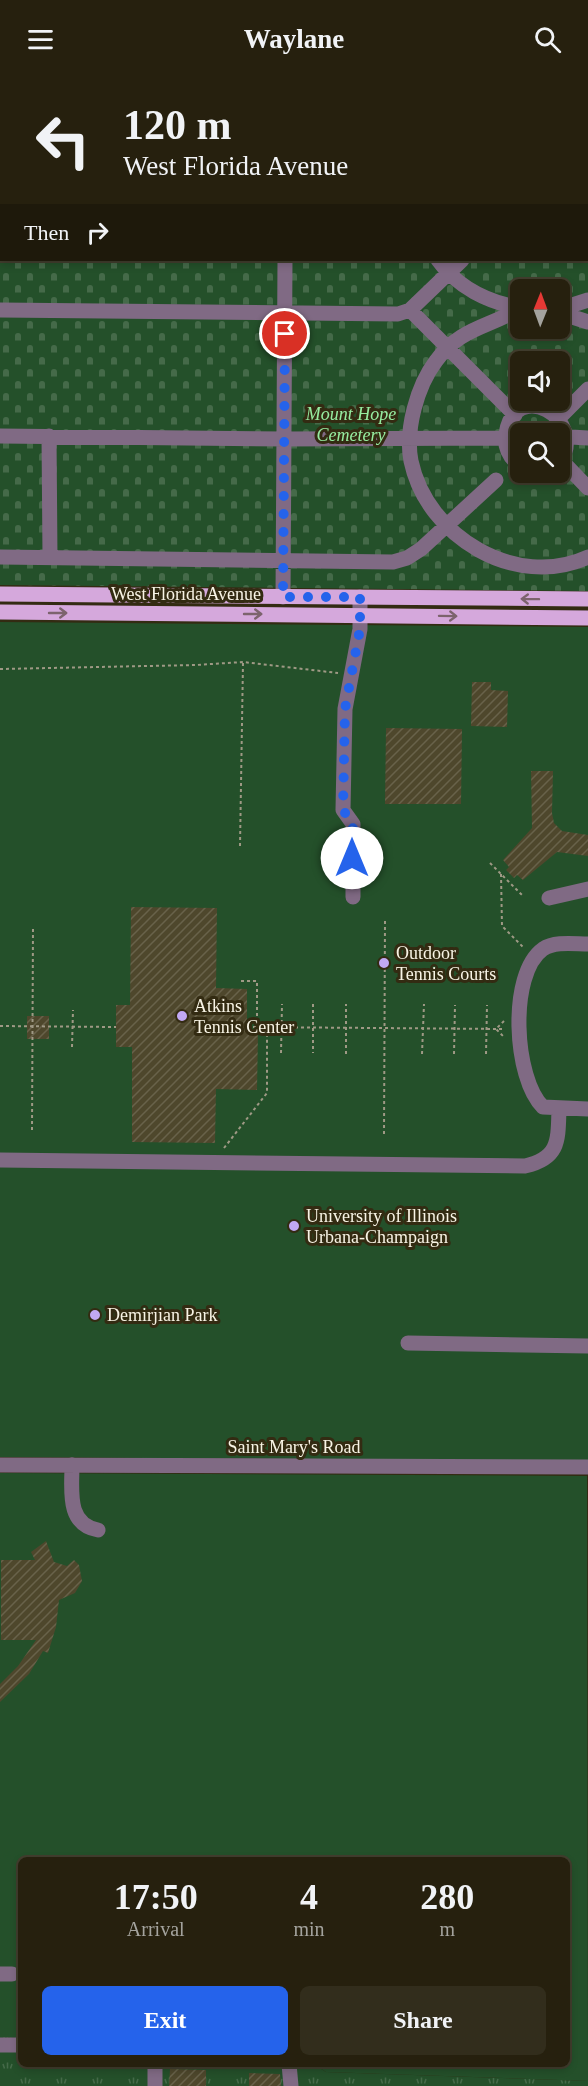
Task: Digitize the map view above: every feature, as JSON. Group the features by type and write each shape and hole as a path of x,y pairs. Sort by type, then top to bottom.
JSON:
{"main road":[{"name":"West Florida Avenue","path":"0,594 588,599"},
{"name":"West Florida Avenue","path":"0,612 588,618"}],"street":[{"path":"283,597 285,261"},
{"path":"439,261 448,273 474,292 510,305"},
{"path":"0,310 398,314 410,310 461,261"},
{"path":"570,307 588,300"},
{"path":"410,310 515,415"},
{"path":"510,312 485,323 448,348 428,374 420,394 409,439 415,477 447,526 488,556 510,564 549,568 588,557"},
{"path":"570,315 588,322"},
{"path":"561,415 588,389"},
{"path":"510,452 505,438 507,427 515,415 531,406 542,405 561,415 568,423 570,442"},
{"path":"0,436 285,439 505,438"},
{"path":"49,436 50,557"},
{"path":"571,437 588,438"},
{"path":"570,471 588,488"},
{"path":"0,557 393,562 407,558 421,549 496,480"},
{"path":"353,897 353,824 343,810 345,709 360,615 360,597"},
{"path":"549,898 588,889"},
{"path":"588,944 546,947 535,956 526,976 514,1023 520,1057 531,1091 543,1107 588,1110"},
{"path":"0,1160 525,1166 540,1163 553,1153 558,1135 559,1108"},
{"path":"408,1343 588,1346"},
{"name":"Saint Mary's Road","path":"0,1465 588,1467"},
{"path":"72,1465 72,1506 78,1519 90,1528 98,1530"},
{"path":"0,2045 18,2045"},
{"path":"155,2067 155,2086"},
{"path":"289,2067 291,2086"}],"path":[{"path":"240,846 243,662"},
{"path":"0,669 243,662 351,675"},
{"path":"490,863 522,895"},
{"path":"501,874 502,926 526,951"},
{"path":"384,1134 385,921"},
{"path":"32,1130 33,927"},
{"path":"241,981 257,981 257,1027"},
{"path":"281,1053 282,1004"},
{"path":"313,1004 314,1053"},
{"path":"346,1004 346,1054"},
{"path":"422,1054 424,1004"},
{"path":"454,1054 455,1005"},
{"path":"486,1054 487,1005"},
{"path":"72,1047 73,1010"},
{"path":"247,1027 496,1029 514,1023"},
{"path":"496,1029 514,1023"},
{"path":"0,1026 116,1027"},
{"path":"213,1162 267,1094 267,1027"},
{"path":"496,1029 509,1042"}],"green space":[{"name":"Mount Hope Cemetery","path":"0,261 588,261 588,591 0,585"},
{"name":"University of Illinois Urbana-Champaign","path":"0,622 588,627 588,1461 0,1457"},
{"path":"0,1473 587,1476 588,2081 326,2072 318,2067 570,2067 570,1857 18,1857 18,2038 0,2037"},
{"path":"0,2037 18,2038 18,2067 318,2067 326,2072 588,2081 588,2086 0,2086"}],"building":[{"path":"472,682 491,682 491,690 508,691 507,727 471,726"},
{"path":"386,728 462,729 461,804 385,804"},
{"path":"531,771 553,771 552,813 554,823 562,831 588,835 588,856 557,852 523,880 517,875 514,878 506,870 509,867 503,860 532,828"},
{"name":"Atkins Tennis Center","path":"131,907 217,908 216,988 247,989 247,1033 258,1033 257,1090 216,1089 215,1143 132,1142 132,1047 116,1047 116,1005 130,1005"},
{"path":"27,1016 49,1016 49,1039 27,1039"},
{"path":"46,1541 54,1562 67,1566 74,1560 79,1565 82,1581 75,1593 59,1600 56,1627 48,1653 43,1651 29,1674 0,1702 0,1684 18,1666 36,1640 1,1640 1,1560 35,1560 31,1552"},
{"path":"170,2069 206,2070 206,2086 169,2086"},
{"path":"249,2073 280,2074 281,2086 249,2086"}],"place":[{"name":"Outdoor Tennis Courts","path":"384,963"},
{"name":"Atkins Tennis Center","path":"182,1016"},
{"name":"University of Illinois Urbana-Champaign","path":"294,1226"},
{"name":"Demirjian Park","path":"95,1315"}],"route":[{"path":"285,334 283,597 360,597 360,629 345,709 343,810 353,824 352,858"}]}
